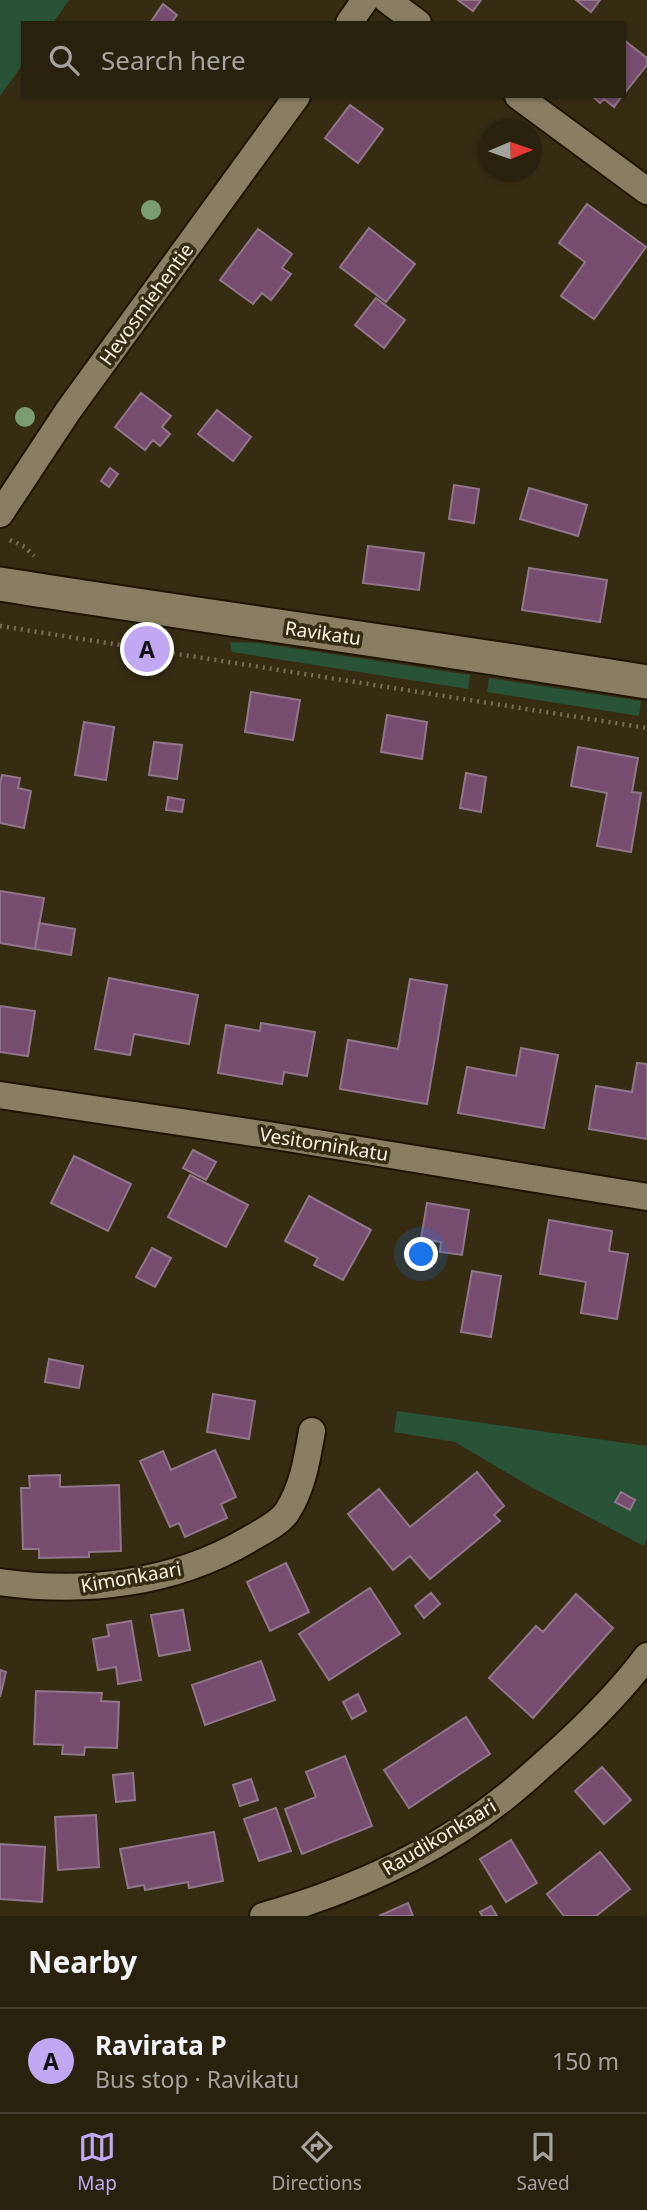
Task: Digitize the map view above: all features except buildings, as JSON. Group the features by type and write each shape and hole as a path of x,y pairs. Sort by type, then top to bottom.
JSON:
{"street":[{"path":"350,21 365,0"},
{"path":"387,0 415,21"},
{"name":"Hevosmiehentie","path":"0,514 68,411 296,98"},
{"path":"521,98 647,191"},
{"name":"Ravikatu","path":"0,584 201,616 484,655 647,682"},
{"name":"Vesitorninkatu","path":"0,1095 294,1139 647,1197"},
{"name":"Kimonkaari","path":"0,1582 39,1588 97,1587 179,1572 225,1554 286,1514 303,1482 312,1431"},
{"name":"Raudikonkaari","path":"263,1916 343,1890 403,1862 462,1828 503,1799 573,1738 609,1702 647,1656"}],"path":[{"path":"0,626 647,728"}],"green space":[{"path":"0,0 69,0 54,21 21,21 21,67 0,96"},
{"path":"230,642 259,643 470,675 468,689 232,652"},
{"path":"489,678 641,701 639,716 487,692"},
{"path":"397,1411 647,1446 647,1538 644,1546 533,1488 455,1442 394,1432"}],"place":[{"name":"Ravirata P","path":"147,649"}]}
